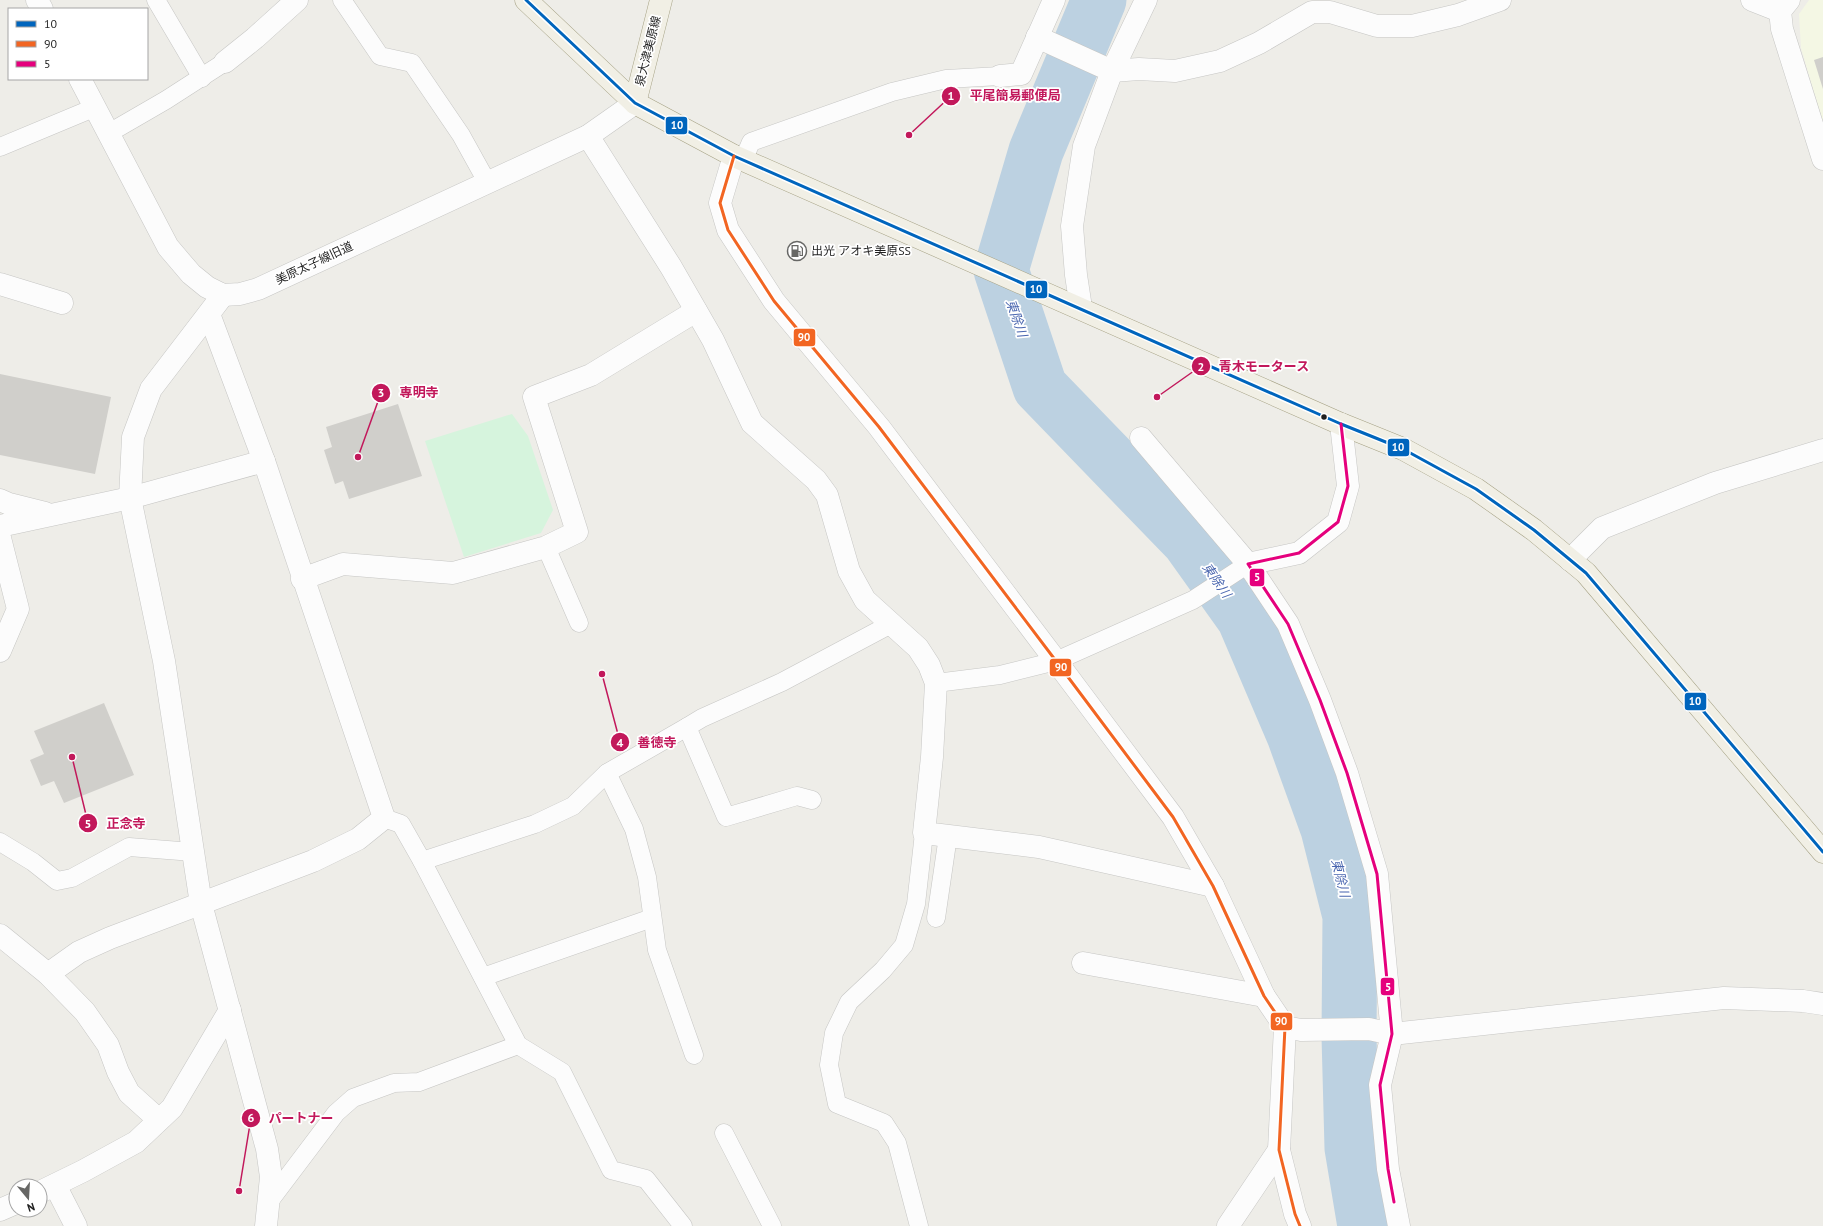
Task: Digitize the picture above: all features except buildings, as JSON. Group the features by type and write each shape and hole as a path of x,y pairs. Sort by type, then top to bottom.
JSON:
{"main road":[{"path":"526,0 635,103 738,158 1341,424 1403,449 1476,489 1534,530 1586,573 1823,852"},
{"name":"泉大津美原線","path":"635,103 660,0"}],"street":[{"path":"225,62 255,38 297,0"},
{"path":"1000,76 1021,74 1054,0"},
{"path":"1074,305 1076,275 1072,226 1084,146 1112,71 1146,0"},
{"path":"1037,37 1112,71 1139,68 1175,70 1220,61 1258,43 1312,12 1330,12 1377,26 1412,26 1458,15 1500,0"},
{"path":"1752,0 1785,5 1782,29 1823,158"},
{"path":"81,80 168,247 196,278 207,287 223,295 151,389 133,437 130,498 164,661 201,904 267,1149 271,1177 266,1226"},
{"name":"美原太子線旧道","path":"223,295 240,294 258,290 588,136 635,103"},
{"path":"588,136 714,340 752,424 816,480 827,495 849,571 866,600 918,648 929,665 936,683 932,757 924,833 1040,847 1213,886"},
{"path":"738,158 720,203 728,230 740,249 774,301 879,427 1173,817 1213,886 1264,996 1293,1029 1279,1150 1295,1214 1300,1226"},
{"path":"0,284 62,303"},
{"path":"302,579 343,564 453,573 546,548 577,532 534,397 591,375 696,310"},
{"path":"48,974 80,952 110,938 313,861 358,839 384,818 302,579 264,461 209,314"},
{"path":"1247,564 1299,553 1338,522 1348,486 1341,424"},
{"path":"1141,438 1247,564 1288,624 1320,700 1347,773 1377,874 1392,1034 1380,1085 1388,1170 1399,1226"},
{"path":"1570,560 1602,528 1715,483 1823,450"},
{"path":"0,526 50,514 130,498 264,461"},
{"path":"0,500 9,504 50,514"},
{"path":"0,538 18,609 0,651"},
{"path":"0,935 48,974 89,1017 108,1045 118,1072 129,1093 159,1120"},
{"path":"1083,963 1264,996"},
{"path":"1293,1029 1369,1029 1392,1034 1724,998 1803,1001 1823,1004"},
{"path":"48,1188 136,1142 172,1108 230,1010"},
{"path":"1228,1226 1279,1150"},
{"path":"48,1190 76,1226"}],"lane":[{"path":"156,0 202,78"},
{"path":"342,0 380,56 412,63 461,135 487,182"},
{"path":"109,133 202,78 225,62"},
{"path":"738,158 751,142 892,92 946,79 1000,76"},
{"path":"0,147 96,107"},
{"path":"546,548 579,623"},
{"path":"936,683 1000,675 1056,661 1193,600 1247,564"},
{"path":"422,861 536,824 573,806 607,773 702,718 782,682 891,624"},
{"path":"687,727 726,817 797,796 812,800"},
{"path":"607,773 634,829 647,876 656,950 694,1055"},
{"path":"384,818 401,824 422,861 518,1045 562,1072 612,1170 646,1179 683,1226"},
{"path":"919,1226 897,1143 884,1123 837,1104 829,1064 834,1033 850,1002 883,970 904,945 916,904 924,833"},
{"path":"936,918 948,836"},
{"path":"0,842 33,862 57,881 72,878 129,847 193,852"},
{"path":"483,977 652,918"},
{"path":"268,1203 336,1113 353,1098 394,1083 419,1082 518,1045"},
{"path":"724,1133 772,1226"}],"shaded area":[{"path":"1809,0 1823,0 1823,123 1801,48 1799,14"},
{"path":"512,414 528,436 553,510 541,533 464,557 425,441"}],"waterway":[{"name":"東除川","path":"1099,0 1036,151 1001,270 1040,387 1189,541 1244,618 1294,735 1328,829 1350,916 1349,1036 1352,1148 1365,1226"}],"transit line":[{"name":"10","path":"526,0 635,103 734,156 1341,424 1403,449 1476,489 1534,530 1586,573 1823,852"},
{"name":"90","path":"734,156 720,203 728,230 774,301 879,427 1056,661 1173,817 1213,886 1264,996 1285,1027 1279,1150 1295,1214 1300,1226"},
{"name":"5","path":"1341,424 1348,486 1338,522 1299,553 1248,564 1288,624 1320,700 1347,773 1377,874 1392,1034 1380,1085 1388,1169 1394,1202"}],"place":[{"name":"平尾簡易郵便局","path":"909,135"},
{"name":"出光 アオキ美原SS","path":"797,251"},
{"name":"青木モータース","path":"1157,397"},
{"name":"専明寺","path":"358,457"},
{"name":"善徳寺","path":"602,674"},
{"name":"正念寺","path":"72,757"},
{"name":"パートナー","path":"239,1191"}]}
